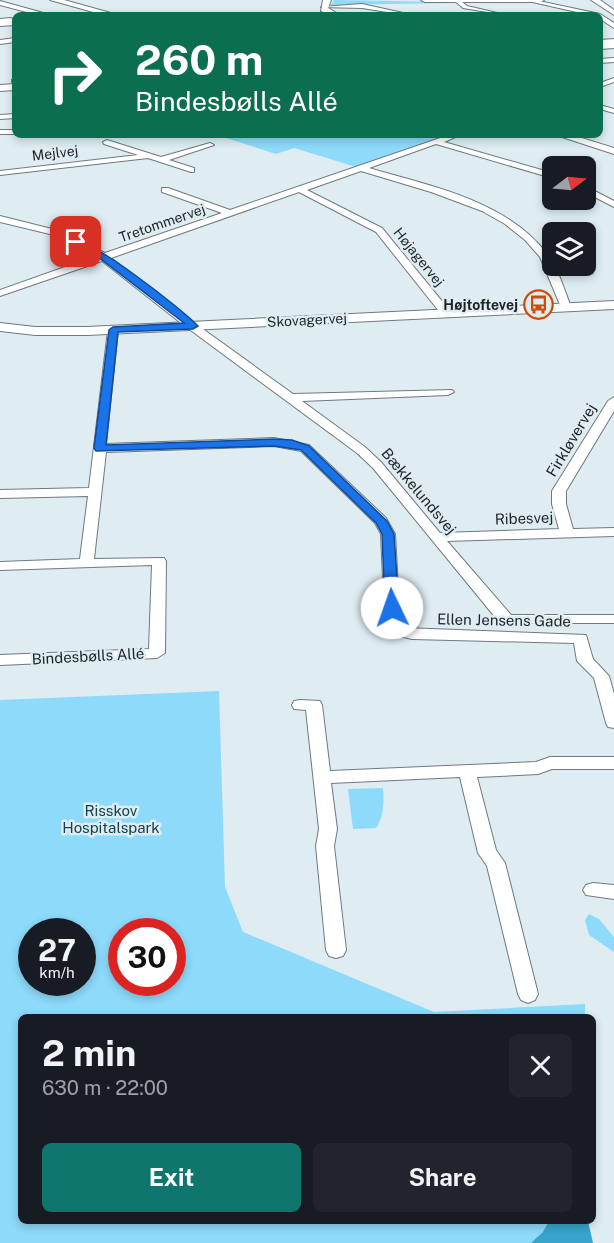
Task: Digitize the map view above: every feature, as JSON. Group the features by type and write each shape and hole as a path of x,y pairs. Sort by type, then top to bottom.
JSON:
{"main road":[{"path":"50,1 87,12"},
{"path":"50,1 100,12"}],"street":[{"path":"425,0 538,0"},
{"path":"595,0 614,13"},
{"path":"453,1 465,7 489,12"},
{"path":"531,1 581,12"},
{"path":"0,3 34,12"},
{"path":"326,3 362,6 389,12"},
{"path":"605,73 614,75"},
{"path":"108,138 149,156 191,170"},
{"name":"Tretommervej","path":"0,293 447,138"},
{"path":"571,138 614,151"},
{"path":"436,142 542,173"},
{"path":"161,160 210,145"},
{"name":"Mejlvej","path":"0,173 149,156"},
{"path":"360,168 454,198 479,208 518,230 545,258 566,307"},
{"name":"Tretommervej","path":"165,190 230,213"},
{"name":"Højagervej","path":"302,190 379,230 446,313"},
{"path":"596,195 614,204"},
{"name":"Bækkelundsvej","path":"0,219 57,233 104,257 361,450 377,465 500,614 508,620 614,618"},
{"name":"Skovagervej","path":"0,327 60,332 566,307 613,307"},
{"path":"87,563 113,330"},
{"path":"292,398 448,392"},
{"name":"Firkløvervej","path":"567,532 559,504 559,491 614,401"},
{"name":"Ellen Jensens Gade","path":"100,448 274,442 305,448 381,521 388,534 393,624 400,632 482,637 581,638 585,661 601,676 614,723"},
{"path":"0,494 96,492"},
{"name":"Ribesvej","path":"436,537 614,532"},
{"name":"Bindesbølls Allé","path":"0,566 159,561 157,653 0,660"},
{"path":"300,705 314,705 328,829 325,846 336,950"},
{"path":"322,777 538,768 550,763 614,763"},
{"path":"467,771 486,853 496,863 528,994"},
{"path":"593,890 614,892"}],"green space":[{"path":"334,0 447,2 447,3 331,5"},
{"path":"226,138 439,138 356,167 294,148 276,154"},
{"name":"Risskov Hospitalspark","path":"219,691 225,887 243,932 434,1012 585,1004 585,1014 18,1014 18,1224 588,1224 588,1243 0,1243 0,700"},
{"path":"383,788 382,814 379,824 376,828 353,829 348,789"},
{"path":"589,914 599,919 614,937 614,952 589,935 585,920"}],"shaded area":[{"path":"547,1224 589,1224 593,1243 531,1243 543,1232"}],"place":[{"name":"Højtoftevej","path":"539,305"}],"route":[{"path":"76,242 101,255 193,326 113,330 100,448 274,442 305,448 381,521 388,534 392,608"}]}
